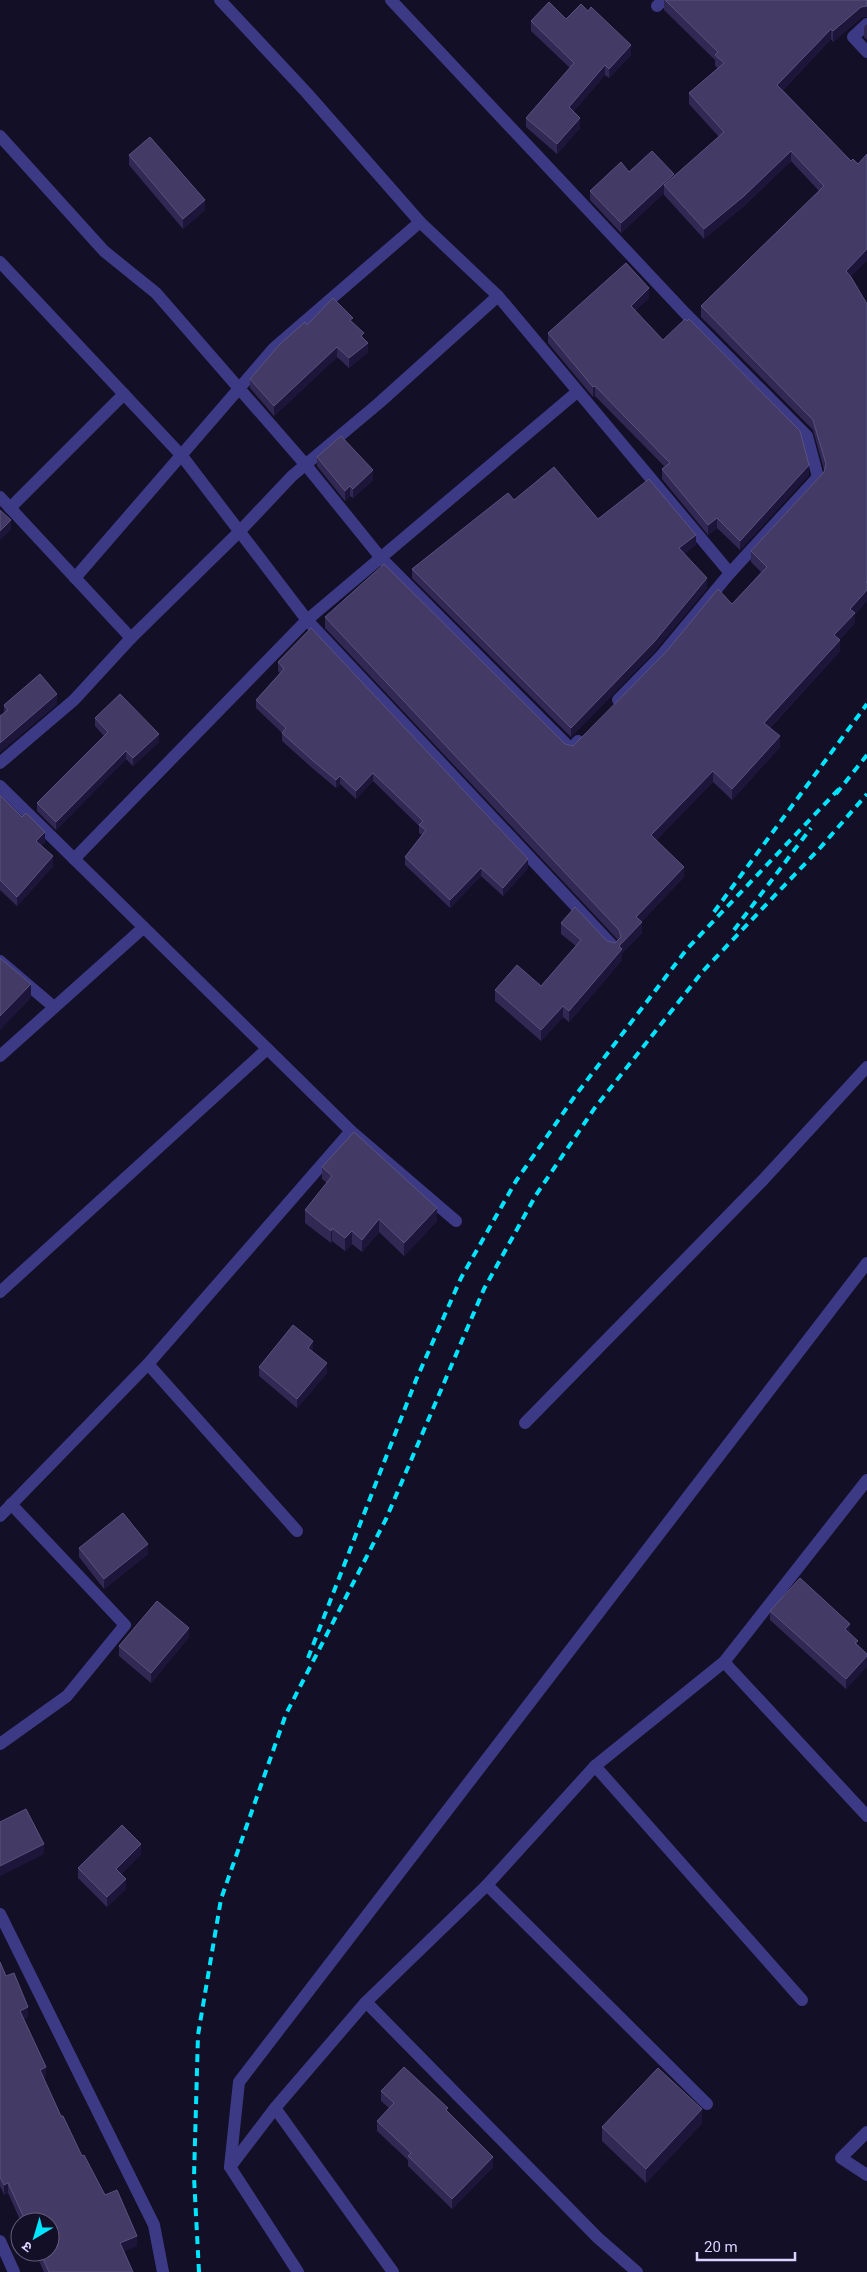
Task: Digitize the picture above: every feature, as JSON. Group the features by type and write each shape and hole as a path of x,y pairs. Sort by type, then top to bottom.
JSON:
{"street":[{"path":"220,0 306,92 420,222 498,296 730,573"},
{"path":"391,0 652,278 807,436 818,477 730,573 660,657 611,708"},
{"path":"867,24 853,38 867,52"},
{"path":"0,136 104,251 156,293 305,464 381,558 571,748 585,735"},
{"path":"75,578 274,348 420,222"},
{"path":"0,262 182,456 307,620 613,946"},
{"path":"0,763 62,712 131,638 305,464 379,403 498,296"},
{"path":"74,859 307,620 577,392"},
{"path":"10,508 124,394"},
{"path":"0,498 131,638"},
{"path":"0,786 351,1131 456,1221"},
{"path":"0,1056 143,928"},
{"path":"0,961 54,1007"},
{"path":"0,1292 267,1049"},
{"path":"525,1423 764,1180 867,1067"},
{"path":"0,1516 148,1364 351,1131"},
{"path":"298,2272 230,2167 239,2082 867,1263"},
{"path":"148,1364 297,1530"},
{"path":"230,2167 275,2108 366,2002 487,1885 595,1766 724,1662 867,1480"},
{"path":"0,1744 67,1696 125,1625 12,1504"},
{"path":"724,1662 867,1816"},
{"path":"595,1766 802,2000"},
{"path":"487,1885 707,2104"},
{"path":"0,1914 154,2225 163,2272"},
{"path":"366,2002 598,2238 637,2272"},
{"path":"275,2108 393,2272"},
{"path":"867,2132 841,2158 867,2175"},
{"path":"0,2242 14,2272"}],"building":[{"path":"665,0 867,0 867,6 861,7 833,31 831,29 777,85 851,161 853,159 858,164 867,154 867,249 846,271 867,304 867,590 850,609 855,613 834,635 840,640 764,723 780,736 732,789 713,771 651,835 684,867 636,917 642,922 619,946 622,949 569,1011 563,1006 541,1030 495,990 517,965 541,986 581,940 561,923 575,907 607,941 615,943 621,937 619,930 325,617 384,564 565,744 573,746 666,652 718,589 732,604 767,567 751,551 824,472 826,464 813,420 701,306 824,186 791,151 744,196 704,229 664,185 724,132 689,93 724,63 715,55 718,52"},
{"path":"549,2 566,19 581,4 588,11 591,7 631,45 609,69 605,65 569,107 580,118 557,144 526,118 574,63 531,21"},
{"path":"150,137 205,200 183,219 129,155"},
{"path":"652,151 674,174 621,223 590,191 621,162 629,172"},
{"path":"626,263 649,288 631,306 663,340 685,319 687,321 689,319 800,431 809,465 740,541 717,518 708,525 662,469 670,463 595,386 593,387 548,333"},
{"path":"333,298 353,318 350,320 364,333 361,336 368,343 349,358 337,347 274,406 250,379 280,344 305,322 307,325"},
{"path":"341,436 373,470 353,489 350,486 345,491 317,457"},
{"path":"554,467 598,519 649,479 696,535 679,548 707,578 654,642 571,728 412,569 508,493 514,500"},
{"path":"0,510 11,520 0,531"},
{"path":"311,628 528,859 503,888 481,868 450,900 405,857 426,830 419,825 423,821 373,773 356,791 340,776 336,780 282,733 286,728 256,700 284,669 278,662"},
{"path":"40,674 57,694 0,743 0,716 8,710 4,705"},
{"path":"120,694 159,734 133,758 126,751 56,822 37,803 108,732 95,718"},
{"path":"0,795 22,817 26,813 45,832 36,841 53,856 17,897 0,880"},
{"path":"0,958 31,984 0,1016"},
{"path":"354,1132 437,1208 404,1243 379,1219 362,1240 352,1231 345,1238 332,1228 331,1231 305,1210 332,1176 322,1167"},
{"path":"293,1325 313,1341 308,1348 327,1363 297,1399 259,1367"},
{"path":"123,1513 148,1544 104,1579 79,1548"},
{"path":"800,1578 850,1624 845,1629 858,1641 855,1643 867,1654 846,1679 770,1611"},
{"path":"157,1601 189,1628 151,1673 119,1646"},
{"path":"26,1809 44,1844 0,1866 0,1822"},
{"path":"122,1825 141,1844 116,1869 126,1879 107,1897 78,1868"},
{"path":"0,1962 6,1976 14,1973 28,2007 20,2011 46,2067 40,2070 61,2116 63,2116 82,2156 84,2155 105,2195 117,2190 137,2236 120,2243 133,2272 49,2272 44,2262 60,2262 60,2212 21,2212 8,2183 4,2185 0,2177"},
{"path":"404,2067 448,2108 446,2110 493,2157 452,2199 408,2156 411,2153 377,2121 394,2103 381,2091"},
{"path":"658,2068 702,2109 646,2169 602,2127"}],"railway":[{"path":"714,912 867,704"},
{"path":"836,794 867,755"},
{"path":"308,1658 416,1380 461,1278 516,1181 575,1096 687,949 839,789"},
{"path":"199,2272 194,2177 198,2035 221,1899 286,1714 386,1519 484,1289 536,1195 594,1109 703,971 820,848 867,794"},
{"path":"734,930 811,828"}]}
